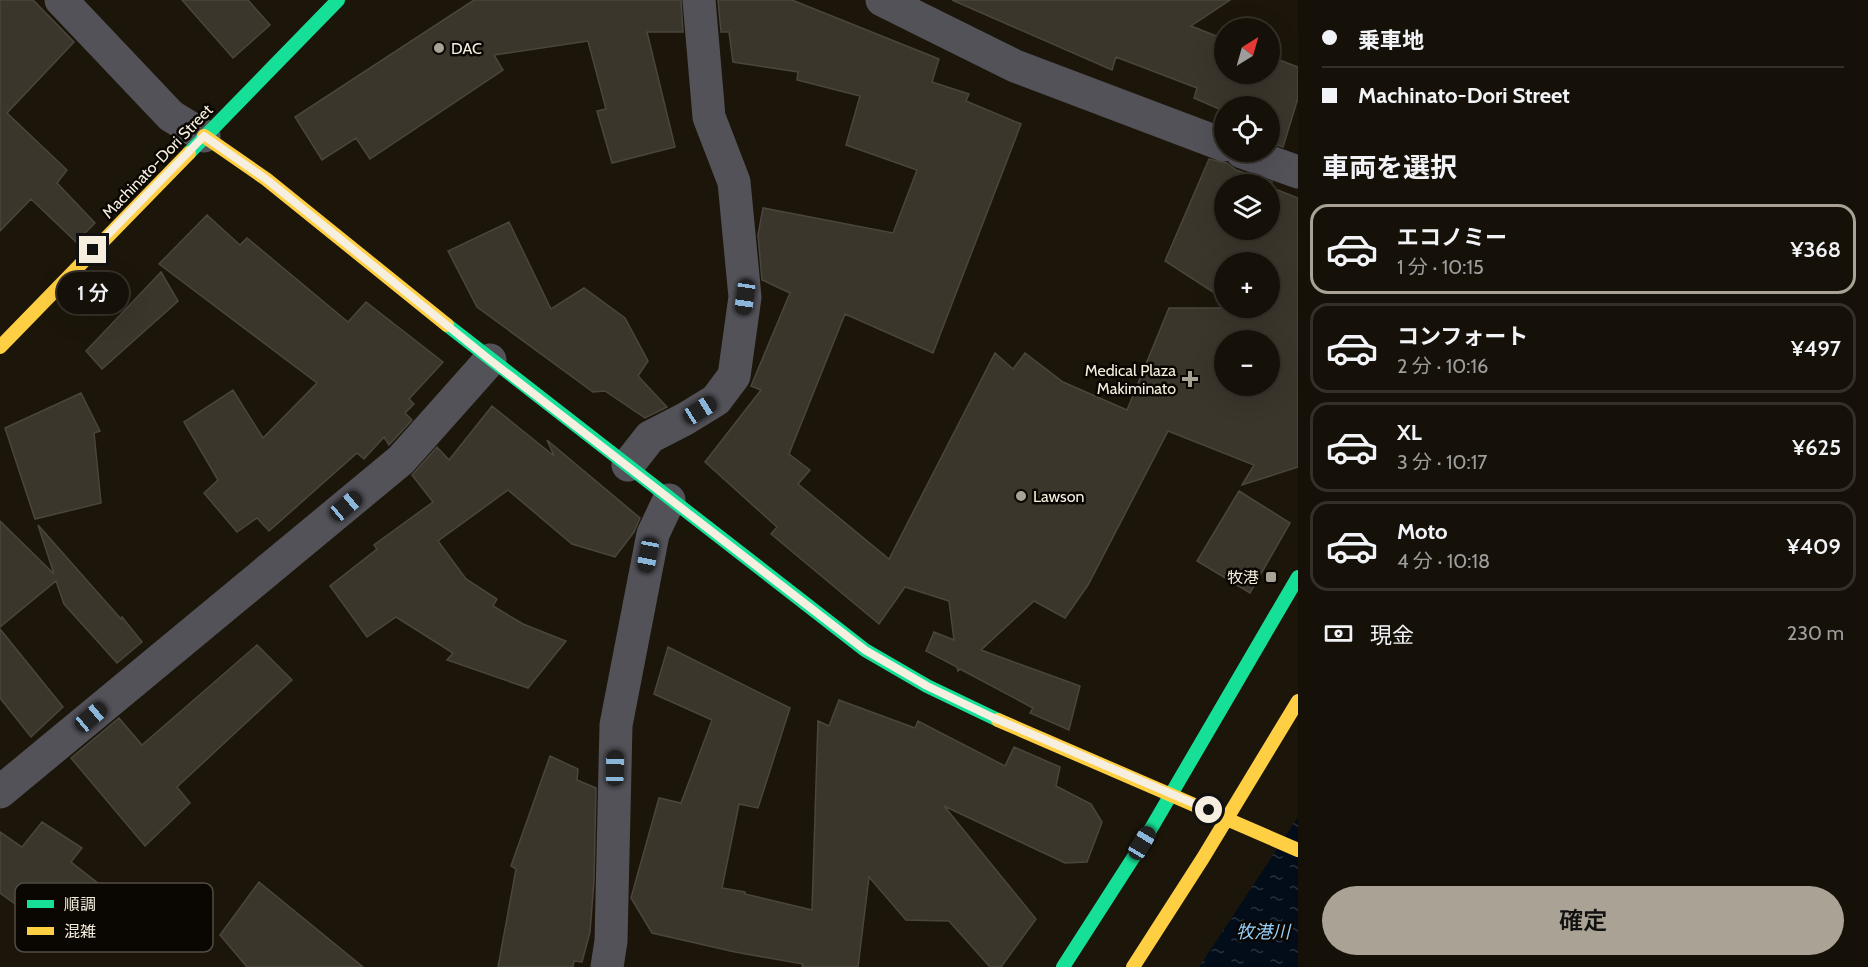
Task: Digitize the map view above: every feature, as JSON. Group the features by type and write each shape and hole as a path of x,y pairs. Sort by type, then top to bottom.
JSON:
{"street":[{"path":"61,0 171,116 266,179 490,360 865,650 927,686 994,718 1295,849"},
{"name":"Machinato-Dori Street","path":"0,347 338,0"},
{"path":"628,465 650,437 716,400 734,376 745,297 744,286 734,182 709,117 699,0"},
{"path":"882,0 1015,66 1214,141"},
{"path":"1270,162 1298,172"},
{"path":"0,792 401,460 490,360"},
{"path":"607,967 611,941 616,725 653,534 669,500"},
{"path":"1063,967 1171,794 1298,577"},
{"path":"1133,967 1298,701"}],"water":[{"name":"牧港川","path":"1298,817 1298,967 1199,967"}],"building":[{"path":"0,0 33,0 74,42 7,113 67,170 57,183 95,223 76,242 31,199 0,231"},
{"path":"182,0 248,0 270,25 233,58"},
{"path":"474,0 681,0 683,32 647,32 675,147 612,163 597,111 606,109 588,41 494,55 503,70 370,159 356,138 322,160 295,117"},
{"path":"718,0 792,0 939,59 932,82 969,94 966,101 1021,124 933,353 845,314 789,454 810,470 798,484 889,559 995,353 1013,369 1025,353 1063,382 1127,410 1169,308 1214,308 1214,318 1280,318 1280,252 1214,252 1214,293 1165,261 1209,159 1214,162 1227,163 1236,170 1248,174 1214,174 1214,240 1280,240 1280,191 1298,198 1298,467 1242,485 1254,465 1168,431 1088,585 1065,618 1034,601 981,650 1080,686 1069,730 1030,713 1033,708 960,669 958,671 957,667 926,651 934,632 954,640 949,601 905,587 879,624 771,534 777,527 705,462 761,390 751,386 790,293 762,280 758,235 763,208 893,233 917,170 846,145 860,96 797,80 798,72 733,62 729,32 721,32"},
{"path":"952,0 1230,0 1191,26 1214,35 1214,84 1280,84 1280,60 1298,67 1298,98 1283,147 1280,146 1280,96 1214,96 1214,107 1194,98 1197,88 1116,57 1112,70"},
{"path":"207,215 240,245 247,238 348,322 366,302 443,362 409,399 414,404 405,413 412,420 389,445 384,437 364,459 357,453 269,531 257,518 237,532 204,493 218,480 184,422 233,390 263,438 317,383 159,264"},
{"path":"509,222 551,309 584,288 625,318 648,361 638,376 667,407 645,418 605,391 593,392 477,307 448,251"},
{"path":"161,272 178,301 102,369 86,351"},
{"path":"81,393 100,431 94,433 101,503 35,519 5,428"},
{"path":"492,406 554,456 547,440 640,518 634,532 615,557 572,544 508,490 438,541 466,579 497,599 493,606 523,624 566,641 528,688 447,660 453,653 396,617 367,637 330,586 377,549 374,545 433,502 412,475 437,447 449,460"},
{"path":"1239,491 1290,523 1250,593 1197,561"},
{"path":"0,521 54,574 38,525 142,642 117,663 64,604 56,581 0,627"},
{"path":"0,629 63,707 31,737 0,698"},
{"path":"257,645 292,680 177,787 190,803 145,846 71,758 119,718 142,745"},
{"path":"668,647 790,708 758,808 739,804 722,888 812,910 818,721 829,726 839,700 915,728 918,721 1005,766 1014,747 1060,767 1056,786 1091,804 1102,822 1087,862 1065,863 944,806 1036,919 1001,967 990,967 949,921 906,920 869,877 858,967 802,967 803,964 735,952 652,933 631,898 659,798 681,803 712,720 654,694"},
{"path":"550,756 578,769 577,780 596,788 594,881 590,932 582,962 574,961 573,967 498,967 516,869 511,866"},
{"path":"42,822 82,848 71,862 98,883 15,883 15,904 0,893 0,832 22,847"},
{"path":"259,882 363,967 247,967 220,935"}],"traffic: fast":[{"path":"189,153 338,0"},
{"path":"447,325 865,650 927,686 998,720"},
{"path":"1063,967 1142,844 1298,577"}],"traffic: slow":[{"path":"204,136 266,179 447,325"},
{"path":"0,347 189,153"},
{"path":"1133,967 1203,858 1298,701"},
{"path":"998,720 1298,850"}],"place":[{"name":"DAC","path":"439,48"},
{"name":"Medical Plaza Makiminato","path":"1190,379"},
{"name":"Lawson","path":"1021,496"},
{"name":"牧港","path":"1271,577"}],"route":[{"path":"93,250 204,136 266,179 490,360 865,650 927,686 994,718 1209,810"}]}
